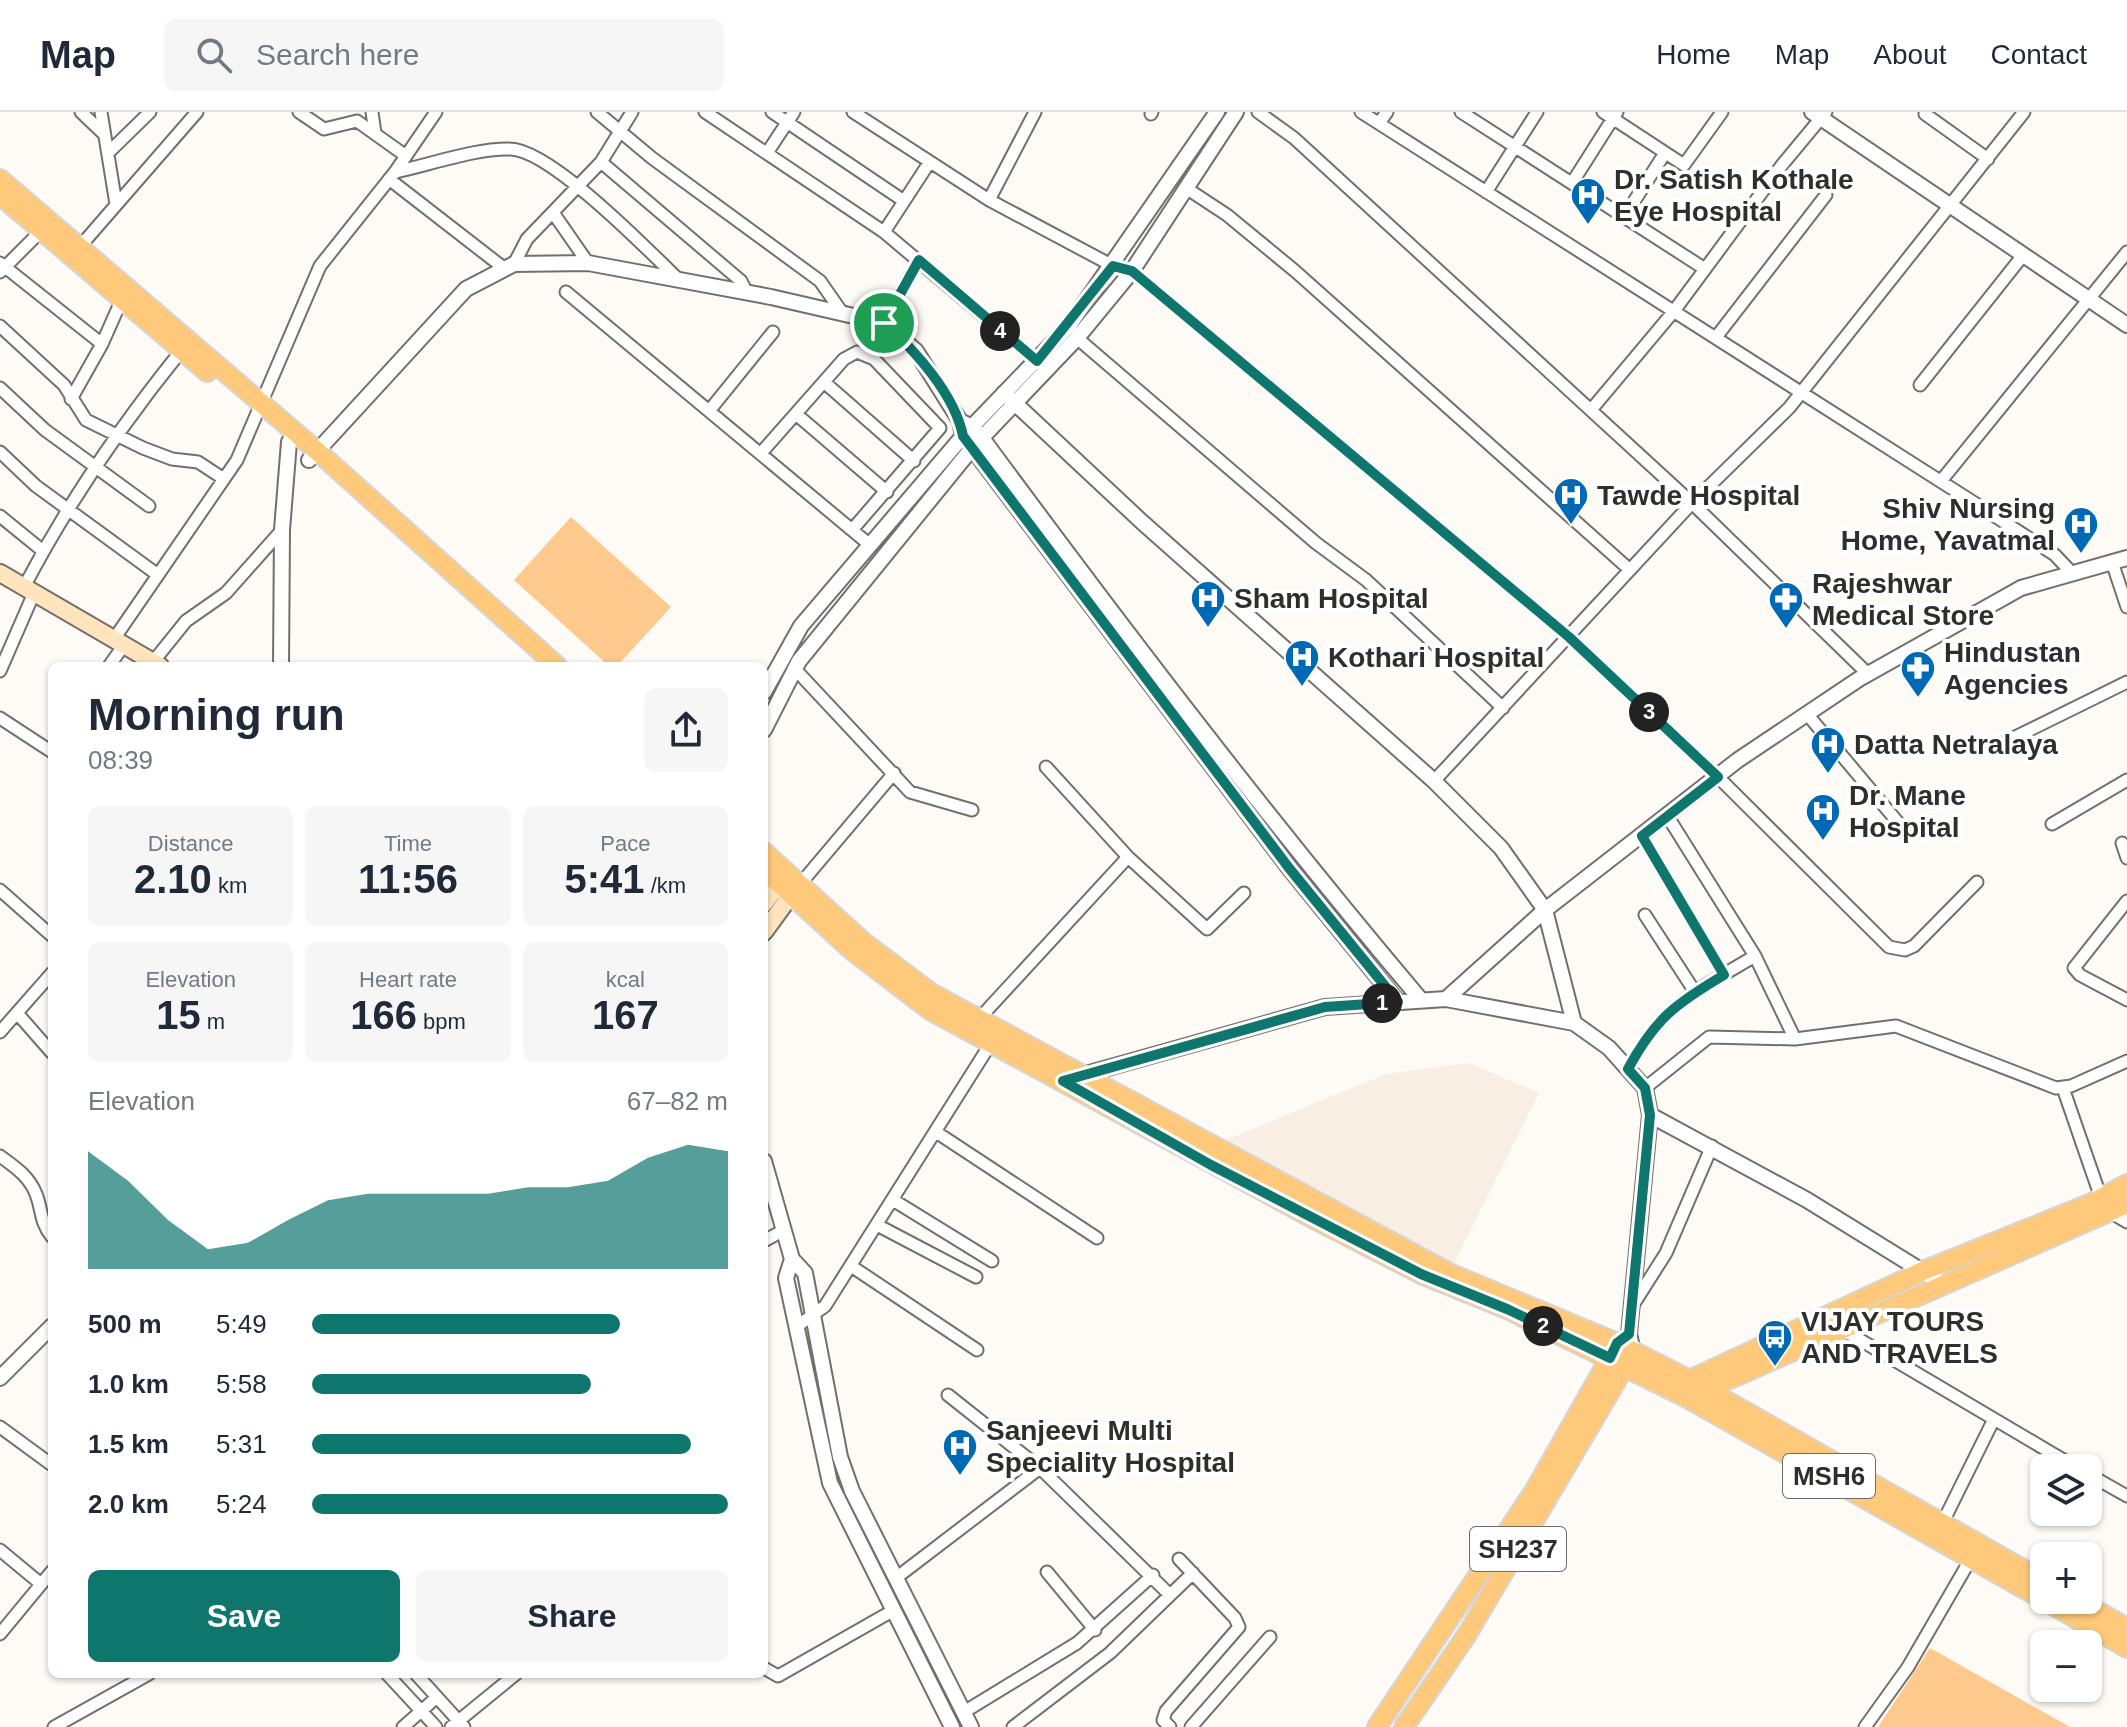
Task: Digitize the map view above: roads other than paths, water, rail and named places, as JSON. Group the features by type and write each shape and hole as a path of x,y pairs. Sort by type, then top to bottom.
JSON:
{"main road":[{"path":"0,179 76,251 313,456 534,662"},
{"path":"0,195 42,230 76,251 122,299 181,351 260,410"},
{"path":"313,456 552,662"},
{"path":"0,573 153,662"},
{"path":"768,858 789,888"},
{"path":"768,873 789,888 866,961 930,1010 974,1025 1071,1078 1211,1165 1421,1274 1623,1351 1535,1490 1377,1727"},
{"path":"768,901 789,888"},
{"path":"768,925 789,888"},
{"path":"974,1025 991,1043 1071,1078"},
{"path":"1707,1389 1943,1284 2105,1205 2127,1184"},
{"path":"1683,1389 1923,1271 2105,1205 2127,1204"},
{"name":"MSH6","path":"1623,1351 1683,1389 1939,1530"},
{"name":"SH237","path":"1404,1727 1466,1636 1623,1351"},
{"name":"MSH6","path":"1683,1389 1707,1389 1975,1551 2030,1590"},
{"name":"MSH6","path":"1975,1551 2030,1575"},
{"path":"2102,1612 2125,1623"},
{"name":"MSH6","path":"2068,1614 2127,1648"}],"street":[{"path":"81,112 105,134"},
{"path":"101,112 116,204"},
{"path":"108,153 150,112"},
{"path":"76,251 197,112"},
{"path":"299,112 324,129 353,119 406,156"},
{"path":"372,112 375,133"},
{"path":"111,662 158,575 224,479 260,410 314,277 392,176 436,112"},
{"path":"597,112 820,281 843,314"},
{"path":"510,267 527,239 601,162 632,112"},
{"path":"705,112 884,232 1037,361"},
{"path":"772,112 791,117 904,201"},
{"path":"853,112 989,200 1113,266 1132,271 1569,637 1718,777 1861,922 1896,950 1914,946 1977,882"},
{"path":"989,200 1035,112"},
{"path":"1010,398 1113,266 1217,112"},
{"path":"768,685 801,626 870,545 970,434 1077,338 1132,271 1236,112"},
{"path":"1258,112 1294,138 1692,503 1868,674"},
{"path":"1361,112 1941,481 2055,555 2072,573"},
{"path":"1379,123 1387,112"},
{"path":"1461,112 1705,269"},
{"path":"1486,192 1517,148 1537,112"},
{"path":"1572,183 1611,114 1684,165 1722,112"},
{"path":"1434,781 1692,503 1802,392 2024,112"},
{"path":"1925,114 1988,159"},
{"path":"1591,410 1674,311 1819,115 2127,325"},
{"path":"767,153 791,117"},
{"path":"392,176 510,149 532,156 578,186 680,280"},
{"path":"1624,217 1665,153"},
{"path":"601,162 741,281 747,293"},
{"path":"884,232 929,163"},
{"path":"392,176 510,267"},
{"path":"1186,188 1227,215 1318,291 1630,570"},
{"path":"1717,336 1826,195"},
{"path":"554,214 588,263"},
{"path":"42,230 2,267 102,344"},
{"path":"1941,481 2127,252"},
{"path":"1920,385 2024,254"},
{"path":"884,323 919,260"},
{"path":"313,456 466,289 510,267 588,263 884,323 916,351 970,434 1177,709 1289,868 1398,1002"},
{"path":"566,292 870,545"},
{"path":"71,399 102,344 122,299"},
{"path":"0,326 64,385 86,420 116,437 172,459 198,462 224,479"},
{"path":"709,411 773,332"},
{"path":"1077,338 1387,598 1503,708"},
{"path":"0,671 4,648 43,551 116,437 181,351"},
{"path":"761,453 850,355 857,352 874,359 938,422 938,434 852,530"},
{"path":"824,382 914,461"},
{"path":"0,388 45,430 149,506"},
{"path":"1010,398 1142,522 1434,781 1501,848 1545,910 1574,1023"},
{"path":"796,414 887,492"},
{"path":"768,722 795,669 970,434"},
{"path":"281,662 282,530 292,437"},
{"path":"0,452 69,511 158,575"},
{"path":"0,516 43,551"},
{"path":"157,662 186,621 226,593 282,530"},
{"path":"1446,999 1545,910 1718,777 1868,674 2021,588 2127,558"},
{"path":"2112,562 2127,607"},
{"path":"795,669 910,792 972,810"},
{"path":"1999,745 2127,682"},
{"path":"1177,709 1421,1000"},
{"path":"1807,714 1901,826"},
{"path":"0,718 48,747"},
{"path":"1046,767 1128,857 1207,929 1244,893"},
{"path":"789,888 894,773"},
{"path":"2052,824 2127,780"},
{"path":"1668,817 1755,956 1792,1035"},
{"path":"1642,836 1724,975"},
{"path":"2122,843 2127,858"},
{"path":"974,1025 1128,857"},
{"path":"0,890 48,932"},
{"path":"2127,901 2074,968 2080,975 2127,1000"},
{"path":"1645,915 1695,992"},
{"path":"1628,1069 1647,1034 1665,1015 1695,992 1755,956"},
{"path":"0,1032 48,978"},
{"path":"1071,1078 1325,1007 1446,999 1574,1023 1594,1035 1645,1088 1650,1115 1633,1305 1623,1351"},
{"path":"17,1013 48,1048"},
{"path":"1645,1088 1709,1037 1792,1035 1896,1026 2063,1088 2127,1061"},
{"path":"796,1327 815,1316 851,1266 991,1043"},
{"path":"2063,1088 2105,1205 2127,1222"},
{"path":"1650,1115 1712,1146 1943,1284"},
{"path":"936,1132 1097,1238"},
{"path":"1633,1305 1666,1253 1712,1146"},
{"path":"0,1156 25,1174 37,1195 41,1222 48,1232"},
{"path":"768,1175 792,1259 805,1273 840,1457 852,1491 968,1723 1095,1630 1153,1575"},
{"path":"893,1200 992,1261"},
{"path":"877,1225 976,1277"},
{"path":"768,1239 784,1230"},
{"path":"792,1259 786,1278 830,1483 952,1727"},
{"path":"851,1266 977,1350"},
{"path":"1840,1328 2053,1454"},
{"path":"0,1378 48,1330"},
{"path":"948,1395 1040,1468 1153,1575 1170,1595"},
{"path":"1939,1530 1994,1419"},
{"path":"0,1427 48,1462"},
{"path":"824,1463 840,1457"},
{"path":"896,1578 1040,1468"},
{"path":"2102,1482 2127,1496"},
{"path":"0,1550 41,1584"},
{"path":"1865,1727 1908,1667 1975,1551"},
{"path":"1170,1727 1163,1720 1166,1711 1239,1627 1235,1618 1179,1559"},
{"path":"1047,1572 1095,1630"},
{"path":"1013,1727 1110,1653 1193,1573"},
{"path":"0,1634 48,1576"},
{"path":"768,1670 778,1676 894,1610"},
{"path":"1191,1727 1270,1637"},
{"path":"54,1727 142,1678"},
{"path":"391,1678 436,1727"},
{"path":"420,1678 458,1725 511,1678"},
{"path":"403,1727 437,1697"}],"place":[{"name":"Dr. Satish Kothale Eye Hospital","path":"1588,226"},
{"name":"Tawde Hospital","path":"1571,526"},
{"name":"Shiv Nursing Home, Yavatmal","path":"2081,555"},
{"name":"Sham Hospital","path":"1208,629"},
{"name":"Rajeshwar Medical Store","path":"1786,630"},
{"name":"Kothari Hospital","path":"1302,688"},
{"name":"Hindustan Agencies","path":"1918,699"},
{"name":"Datta Netralaya","path":"1828,775"},
{"name":"Dr. Mane Hospital","path":"1823,842"},
{"name":"VIJAY TOURS AND TRAVELS","path":"1775,1368"},
{"name":"Sanjeevi Multi Speciality Hospital","path":"960,1477"}]}
